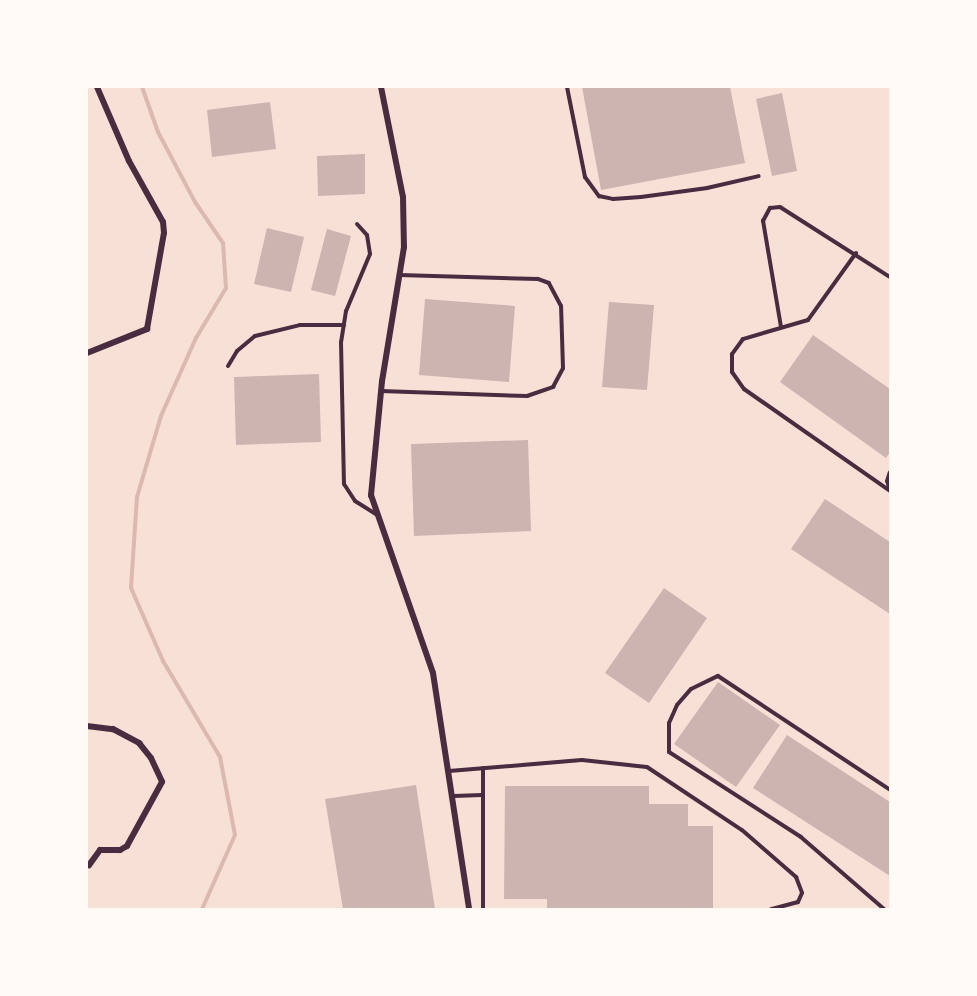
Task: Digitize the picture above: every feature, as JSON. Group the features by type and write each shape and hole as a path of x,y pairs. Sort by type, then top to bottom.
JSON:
{"street":[{"path":"87,353 147,328 164,233 163,222 129,161 97,87"},
{"path":"381,87 403,197 399,275 381,391 371,495 433,674 454,796 469,909"},
{"path":"87,726 113,729 131,738 151,758 162,782 128,846 120,850 100,850 89,865"}],"lane":[{"path":"567,87 585,177 599,196 613,199 674,193 759,176"},
{"path":"781,327 763,226 764,216 770,208 780,207 856,253 890,277"},
{"path":"357,224 367,235 369,254 344,325 344,484 355,501 377,514"},
{"path":"856,253 808,320 752,334 736,346 731,364 740,386 890,491"},
{"path":"381,391 527,396 553,387 563,368 561,306 549,283 538,279 399,275"},
{"path":"228,366 237,351 255,336 300,325 344,325"},
{"path":"890,472 886,481 890,491"},
{"path":"884,909 801,837 669,752 669,723 677,705 691,689 718,676 890,790"},
{"path":"449,771 582,760 647,767 742,830 796,877 802,893 798,902 771,909"},
{"path":"483,768 483,909"},
{"path":"454,796 482,795"}],"building":[{"path":"582,87 730,87 745,163 601,190"},
{"path":"782,93 797,171 772,176 756,99"},
{"path":"270,102 276,149 212,157 207,110"},
{"path":"365,154 365,194 318,196 317,156"},
{"path":"267,228 304,237 291,292 254,284"},
{"path":"327,229 351,236 335,296 311,290"},
{"path":"425,299 515,306 509,382 419,375"},
{"path":"609,302 654,305 647,390 602,387"},
{"path":"813,335 890,389 890,452 886,458 780,382"},
{"path":"319,374 321,442 236,445 234,377"},
{"path":"528,440 531,531 414,536 411,444"},
{"path":"825,499 890,542 890,614 791,549"},
{"path":"664,588 707,618 649,703 605,673"},
{"path":"718,682 780,725 736,787 674,744"},
{"path":"787,735 890,802 890,876 753,788"},
{"path":"416,785 435,909 343,909 325,799"},
{"path":"505,786 649,786 649,804 688,804 688,826 713,826 713,909 547,909 547,899 504,899"}],"waterway":[{"path":"142,87 158,132 195,202 223,243 226,288 196,338 161,416 137,497 131,588 163,661 220,757 235,835 202,909"}]}
